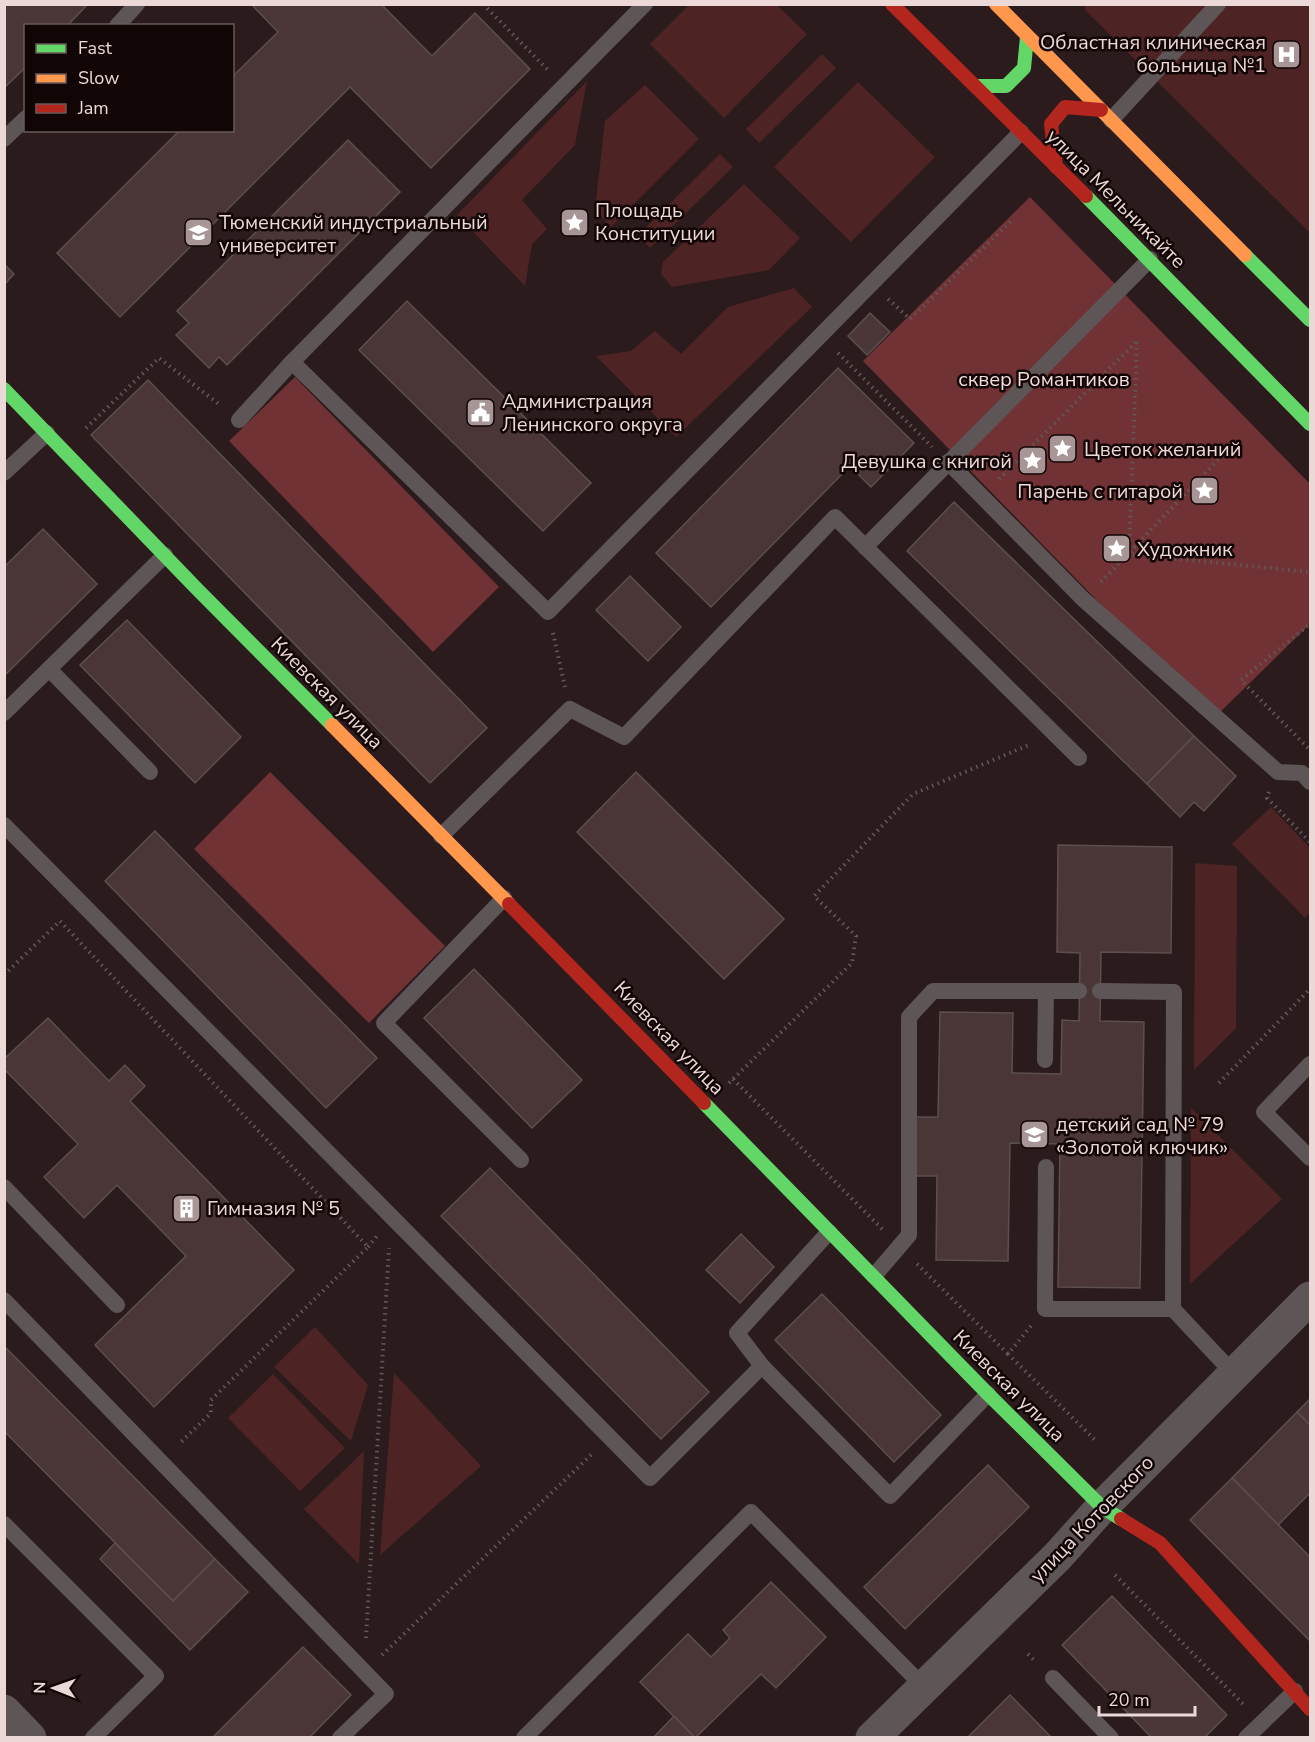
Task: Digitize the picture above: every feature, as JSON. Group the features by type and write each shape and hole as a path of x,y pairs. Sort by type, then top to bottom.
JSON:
{"street":[{"name":"улица Мельникайте","path":"892,4 1150,259 1311,424"},
{"path":"996,4 1311,320"},
{"path":"976,86 1006,86 1024,68 1027,37"},
{"path":"1056,167 1051,124 1065,107 1106,115"},
{"name":"Киевская улица","path":"4,388 988,1394 1102,1507 1160,1543 1311,1708"},
{"name":"улица Котовского","path":"872,1737 1057,1557 1102,1507 1311,1298"},
{"path":"4,1712 30,1737"}],"lane":[{"path":"119,24 137,4"},
{"path":"239,420 292,362 645,4"},
{"path":"1106,115 1218,4"},
{"path":"4,140 24,120"},
{"path":"292,362 548,612 1021,132"},
{"path":"865,547 1150,259"},
{"path":"4,473 46,433"},
{"path":"948,462 1083,598 1278,772 1302,773 1311,782"},
{"path":"441,836 570,709 624,737 835,516 1079,758"},
{"path":"4,713 165,555"},
{"path":"49,669 150,772"},
{"path":"4,825 650,1478 762,1366"},
{"path":"504,898 384,1023 521,1160"},
{"path":"874,1276 909,1235 909,1017 933,991 1080,991"},
{"path":"1045,1060 1046,991"},
{"path":"1100,991 1174,992 1173,1309 1234,1374"},
{"path":"1311,1064 1264,1112 1311,1158"},
{"path":"1046,1167 1044,1309 1173,1309"},
{"path":"4,1187 117,1305"},
{"path":"829,1232 737,1333 762,1366 890,1496 988,1394"},
{"path":"4,1300 386,1694 340,1737"},
{"path":"524,1737 751,1512 923,1686"},
{"path":"4,1524 156,1676 93,1737"},
{"path":"1053,1678 1111,1737"},
{"path":"1246,1737 1295,1691"}],"path":[{"path":"483,4 565,86"},
{"path":"882,294 910,319 1012,220"},
{"path":"821,336 948,462"},
{"path":"982,496 1137,342 1129,554"},
{"path":"64,450 159,358 239,420"},
{"path":"1083,598 1129,554 1232,446"},
{"path":"1129,554 1311,572"},
{"path":"548,612 570,709"},
{"path":"1311,624 1241,680 1311,751"},
{"path":"707,1105 852,963 856,936 814,896 913,794 1054,734"},
{"path":"4,975 60,921 368,1248"},
{"path":"1219,1083 1311,989"},
{"path":"733,1079 1097,1442"},
{"path":"179,1444 211,1413 211,1400 368,1248 390,1216"},
{"path":"364,1672 390,1216"},
{"path":"1008,1353 1044,1309"},
{"path":"364,1672 609,1437"},
{"path":"1115,1575 1262,1724"}],"shaded area":[{"path":"689,5 777,5 807,34 724,118 650,44"},
{"path":"1085,5 1310,5 1310,233 1085,10"},
{"path":"822,54 836,68 759,143 746,129"},
{"path":"587,81 575,145 522,200 547,229 532,244 525,286 457,215"},
{"path":"858,82 935,157 851,242 774,167"},
{"path":"645,85 699,139 611,227 595,209 605,121"},
{"path":"720,154 733,167 650,248 638,235"},
{"path":"744,184 800,238 769,270 672,287 661,274 663,262"},
{"path":"794,288 812,307 676,437 596,356 631,351 655,331 681,354 728,307"},
{"path":"1271,807 1310,848 1310,912 1305,918 1232,844"},
{"path":"1195,863 1237,866 1236,1028 1194,1070"},
{"path":"1191,1108 1282,1199 1190,1284"},
{"path":"315,1327 368,1385 351,1441 274,1367"},
{"path":"394,1373 481,1466 380,1555"},
{"path":"273,1374 345,1448 300,1491 228,1418"},
{"path":"364,1451 359,1564 304,1509"}],"green space":[{"name":"сквер Романтиков","path":"1030,197 1310,484 1310,624 1213,719 863,361"},
{"path":"295,377 499,587 433,652 229,441"},
{"path":"270,772 445,946 369,1023 194,849"}],"building":[{"path":"4,4 88,4 69,24 24,24 24,69 4,88"},
{"path":"251,4 381,4 432,56 475,13 530,69 431,168 350,87 120,317 57,253 178,132 234,132 234,75 278,32"},
{"path":"348,140 400,192 227,365 219,357 209,368 176,335 189,323 177,311"},
{"path":"4,264 14,274 4,285"},
{"path":"407,301 591,483 543,531 359,350"},
{"path":"870,313 890,332 867,355 848,336"},
{"path":"838,368 914,443 871,487 850,466 711,607 656,553"},
{"path":"148,380 487,728 430,783 91,435"},
{"path":"954,502 1194,736 1147,784 907,551"},
{"path":"43,529 97,584 4,676 4,567"},
{"path":"630,576 681,627 648,661 596,610"},
{"path":"127,620 241,737 195,783 80,665"},
{"path":"1194,736 1236,776 1204,811 1194,802 1180,817 1147,784"},
{"path":"636,772 784,919 724,979 577,832"},
{"path":"155,831 377,1058 326,1108 105,881"},
{"path":"1058,845 1172,847 1171,953 1101,952 1100,1021 1144,1022 1140,1288 1058,1287 1060,1144 1010,1143 1008,1261 936,1260 937,1176 915,1176 916,1117 938,1117 940,1012 1013,1013 1012,1073 1061,1074 1062,1020 1079,1021 1080,953 1057,952"},
{"path":"474,969 582,1080 532,1128 424,1018"},
{"name":"Гимназия № 5","path":"48,1018 109,1081 125,1065 145,1086 130,1101 294,1270 154,1407 95,1345 186,1256 117,1185 84,1218 44,1177 78,1144 4,1069 4,1059"},
{"path":"490,1168 709,1392 661,1439 441,1216"},
{"path":"741,1234 774,1267 740,1303 706,1270"},
{"path":"822,1294 941,1415 894,1462 775,1340"},
{"path":"4,1346 215,1559 173,1601 4,1431"},
{"path":"1310,1399 1310,1425 1297,1412"},
{"path":"1297,1412 1310,1425 1310,1493 1278,1525 1232,1478"},
{"path":"988,1465 1029,1507 905,1629 864,1587"},
{"path":"1232,1478 1310,1557 1310,1641 1190,1520"},
{"path":"115,1543 173,1601 215,1559 248,1592 190,1650 100,1559"},
{"path":"771,1582 826,1637 776,1688 761,1674 695,1738 640,1682 688,1634 711,1657 730,1638 723,1630"},
{"path":"1112,1596 1227,1715 1204,1738 1152,1738 1062,1645"},
{"path":"303,1647 351,1695 309,1738 212,1738"},
{"path":"1010,1695 1052,1738 967,1738"},
{"path":"674,1716 695,1738 653,1738"}],"traffic: fast":[{"path":"976,86 1006,86 1024,68 1027,37"},
{"path":"1086,196 1310,424"},
{"path":"1245,255 1310,320"},
{"path":"4,389 332,725"},
{"path":"704,1103 988,1394 1102,1507 1121,1519"}],"traffic: slow":[{"path":"996,4 1245,255"},
{"path":"332,725 509,904"}],"traffic: jam":[{"path":"892,4 1086,196"},
{"path":"1056,167 1051,124 1065,107 1101,110"},
{"path":"509,904 704,1103"},
{"path":"1121,1519 1160,1543 1310,1709"}],"place":[{"name":"Областная клиническая больница №1","path":"1287,54"},
{"name":"Площадь Конституции","path":"574,222"},
{"name":"Тюменский индустриальный университет","path":"198,233"},
{"name":"Администрация Ленинского округа","path":"481,413"},
{"name":"Цветок желаний","path":"1063,449"},
{"name":"Девушка с книгой","path":"1033,461"},
{"name":"Парень с гитарой","path":"1204,491"},
{"name":"Художник","path":"1116,549"},
{"name":"детский сад № 79 «Золотой ключик»","path":"1035,1135"},
{"name":"Гимназия № 5","path":"186,1208"}]}
